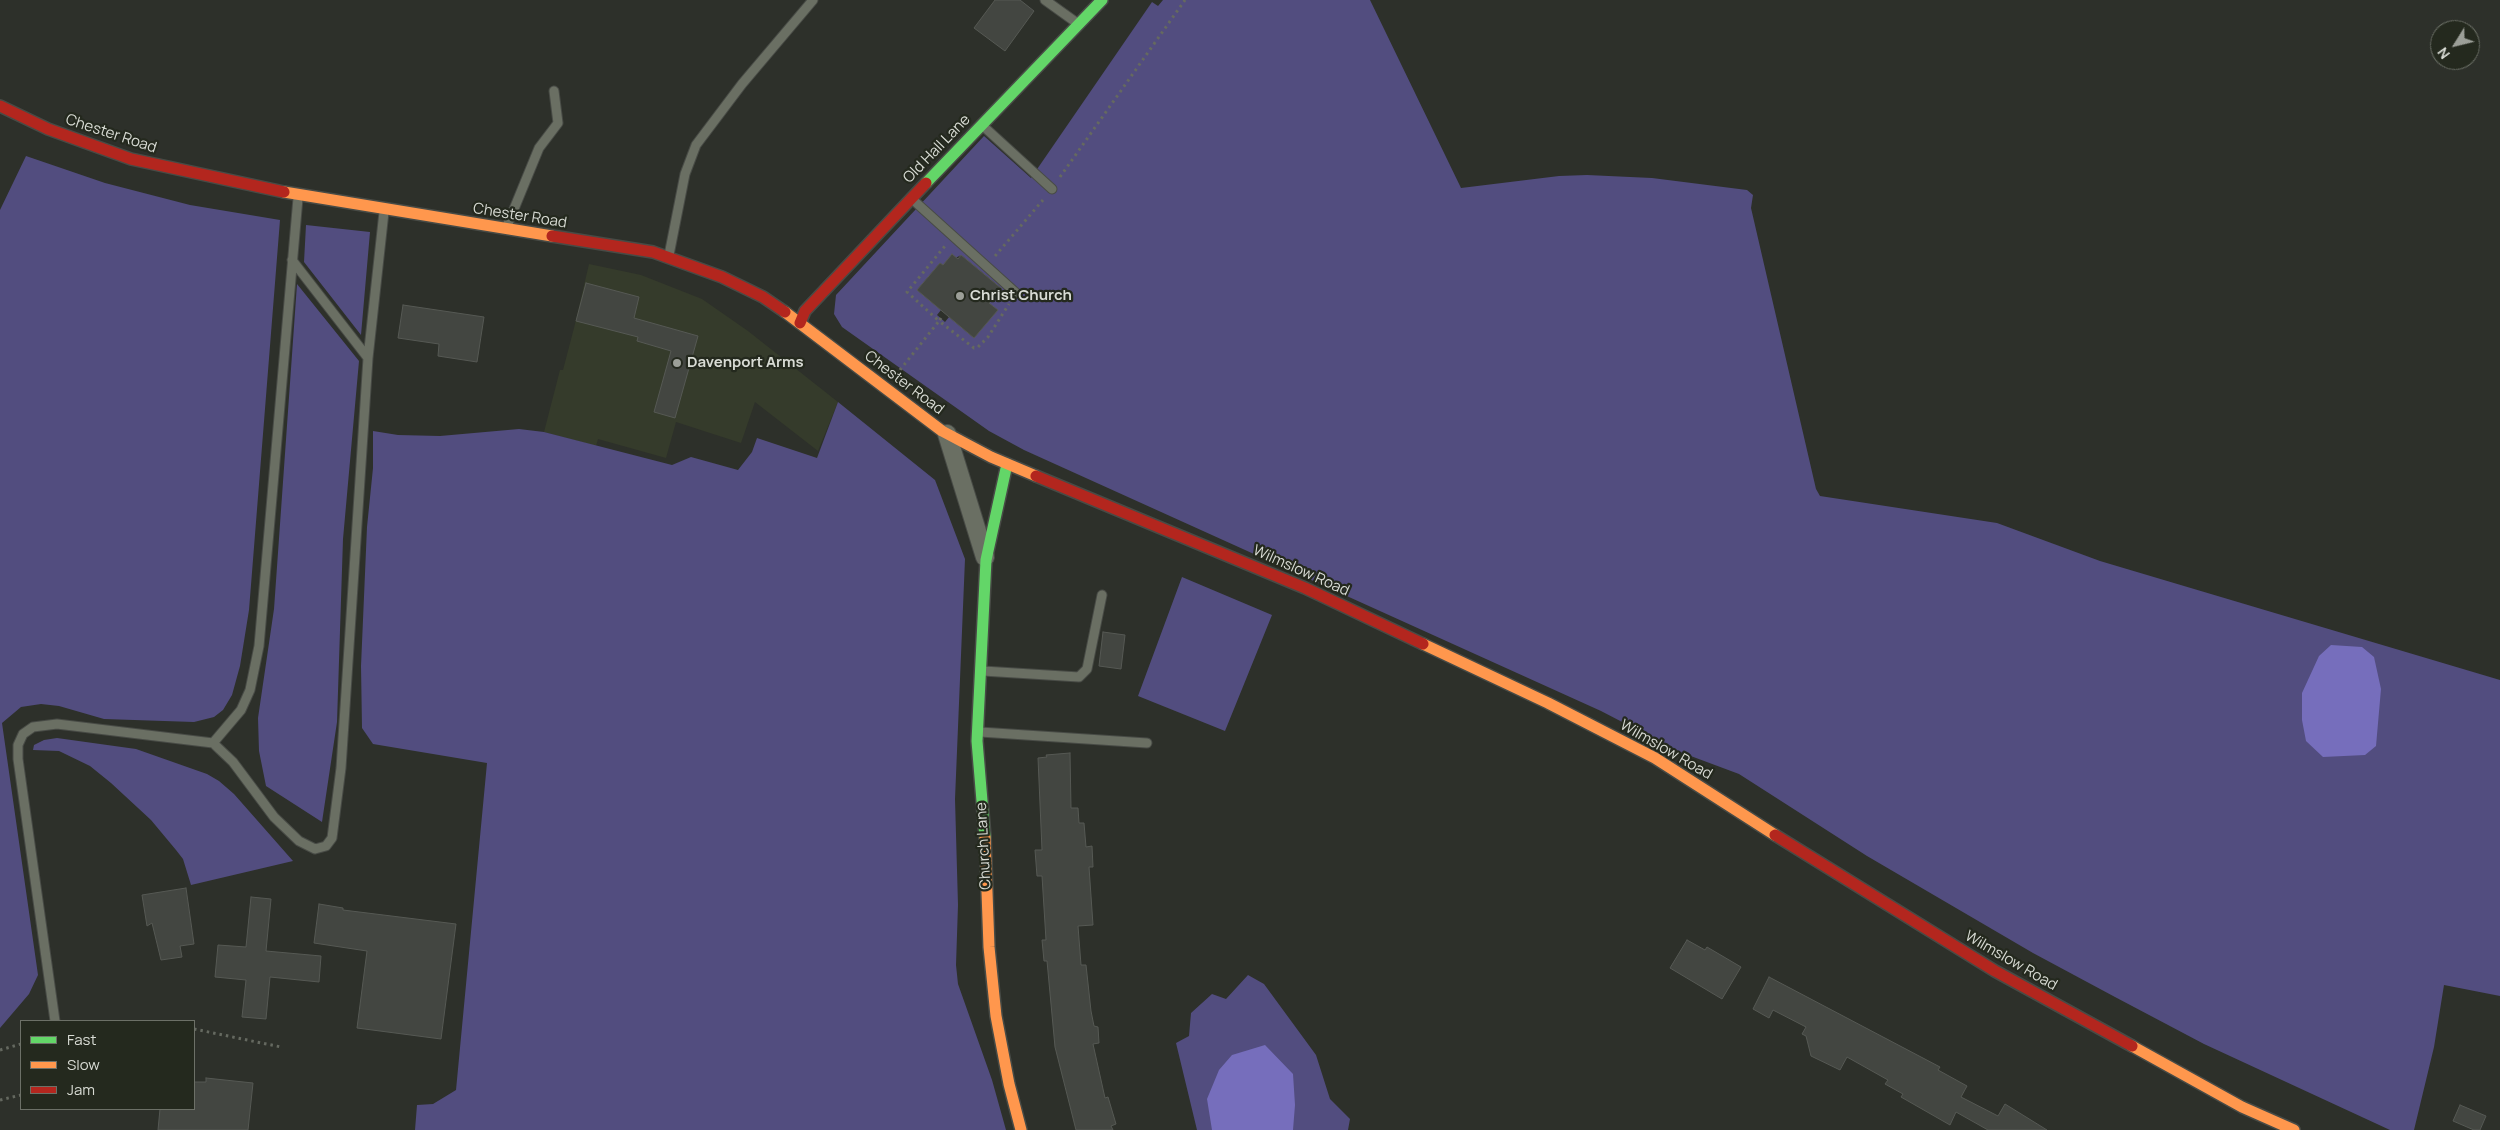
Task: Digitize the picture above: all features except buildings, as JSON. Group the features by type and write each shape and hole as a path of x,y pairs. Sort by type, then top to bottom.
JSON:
{"main road":[{"name":"Old Hall Lane","path":"800,323 805,311 1102,0"},
{"name":"Chester Road","path":"0,106 48,129 130,159 299,195 652,252 669,258 722,277 762,297 800,323 947,434 991,457"},
{"name":"Wilmslow Road","path":"991,457 1305,588 1539,698 1655,758 1858,888 1995,970 2242,1107 2294,1130"},
{"name":"Church Lane","path":"1007,464 986,560 977,732 989,947 996,1016 1009,1084 1021,1130"}],"street":[{"name":"Church Lane","path":"947,434 986,560"}],"lane":[{"path":"669,258 685,174 696,145 742,84 813,0"},
{"path":"1045,0 1079,25"},
{"path":"506,229 540,148 558,123 554,91"},
{"path":"982,125 1052,189"},
{"path":"213,742 241,710 250,690 259,646 299,195"},
{"path":"911,198 1016,293"},
{"path":"55,1020 18,759 18,745 23,734 33,727 58,724 213,742 233,762 274,817 299,841 316,849 326,846 332,838 341,768 368,358 384,210"},
{"path":"292,260 368,358"},
{"path":"980,671 1079,677 1087,669 1102,595"},
{"path":"977,732 1147,743"}],"path":[{"path":"987,266 1052,189 1185,0"},
{"path":"953,236 907,292 974,348 978,347 988,337 1016,293"},
{"path":"886,389 940,320"},
{"path":"195,1029 281,1047"},
{"path":"0,1050 20,1044"},
{"path":"0,1100 20,1095"}],"shaded area":[{"path":"1163,0 1370,0 1461,188 1559,176 1587,175 1652,178 1747,190 1753,195 1751,208 1816,489 1820,496 1997,523 2100,561 2500,680 2500,996 2444,985 2434,1047 2414,1130 2390,1130 2204,1044 2033,953 1867,856 1739,774 1680,752 1601,711 1024,450 989,431 842,327 834,314 836,295 984,136 1031,178 1152,2 1158,6","holes":["961,255 1001,288 989,303 997,310 974,338 949,317 945,322 937,315 941,310 917,290 940,263 943,265"]},
{"path":"26,156 105,183 190,205 280,220 249,610 240,666 232,695 223,710 214,717 194,722 104,719 59,706 41,704 21,707 2,723 38,975 29,994 0,1028 0,210"},
{"path":"306,225 370,232 361,335 304,262"},
{"name":"Davenport Arms","path":"589,264 641,275 702,299 748,331 838,402 818,451 755,402 741,443 676,422 666,458 598,439 596,446 544,432 560,370 563,370"},
{"path":"297,284 359,361 343,539 337,722 322,822 266,786 259,751 258,718 274,609"},
{"path":"838,402 935,480 965,559 955,799 958,905 956,965 958,984 992,1080 1006,1130 415,1130 417,1105 433,1104 456,1090 487,763 373,744 362,728 361,666 367,527 373,468 373,431 398,435 440,436 519,429 544,432 672,465 691,457 738,470 752,452 757,438 817,458"},
{"path":"1182,577 1272,615 1225,731 1138,696"},
{"path":"2331,645 2362,647 2374,657 2381,689 2376,746 2365,755 2323,757 2306,741 2302,720 2302,693 2319,656"},
{"path":"57,738 136,749 207,774 219,781 234,794 293,861 191,885 183,859 176,850 151,820 111,783 90,766 59,751 33,750 34,745 44,740"},
{"path":"1248,975 1264,984 1316,1055 1330,1099 1350,1119 1348,1130 1197,1130 1176,1043 1189,1036 1191,1013 1212,994 1226,999"},
{"path":"1265,1045 1293,1074 1295,1105 1293,1130 1212,1130 1207,1099 1219,1070 1232,1055"}],"traffic: fast":[{"path":"926,183 1102,0"},
{"path":"985,837 977,741 986,560 1007,464"}],"traffic: slow":[{"path":"284,192 552,236"},
{"path":"785,312 942,431 991,457 1036,476"},
{"path":"1423,644 1548,703 1655,758 1775,835"},
{"path":"985,837 989,947 996,1016 1009,1084 1021,1130"},
{"path":"2132,1046 2242,1107 2294,1130"}],"traffic: jam":[{"path":"0,106 48,129 131,159 284,192"},
{"path":"800,323 805,311 926,183"},
{"path":"552,236 653,252 722,277 763,297 785,312"},
{"path":"1036,476 1305,588 1423,644"},
{"path":"1775,835 1995,971 2132,1046"}],"place":[{"name":"Christ Church","path":"960,296"},
{"name":"Davenport Arms","path":"677,363"}]}
